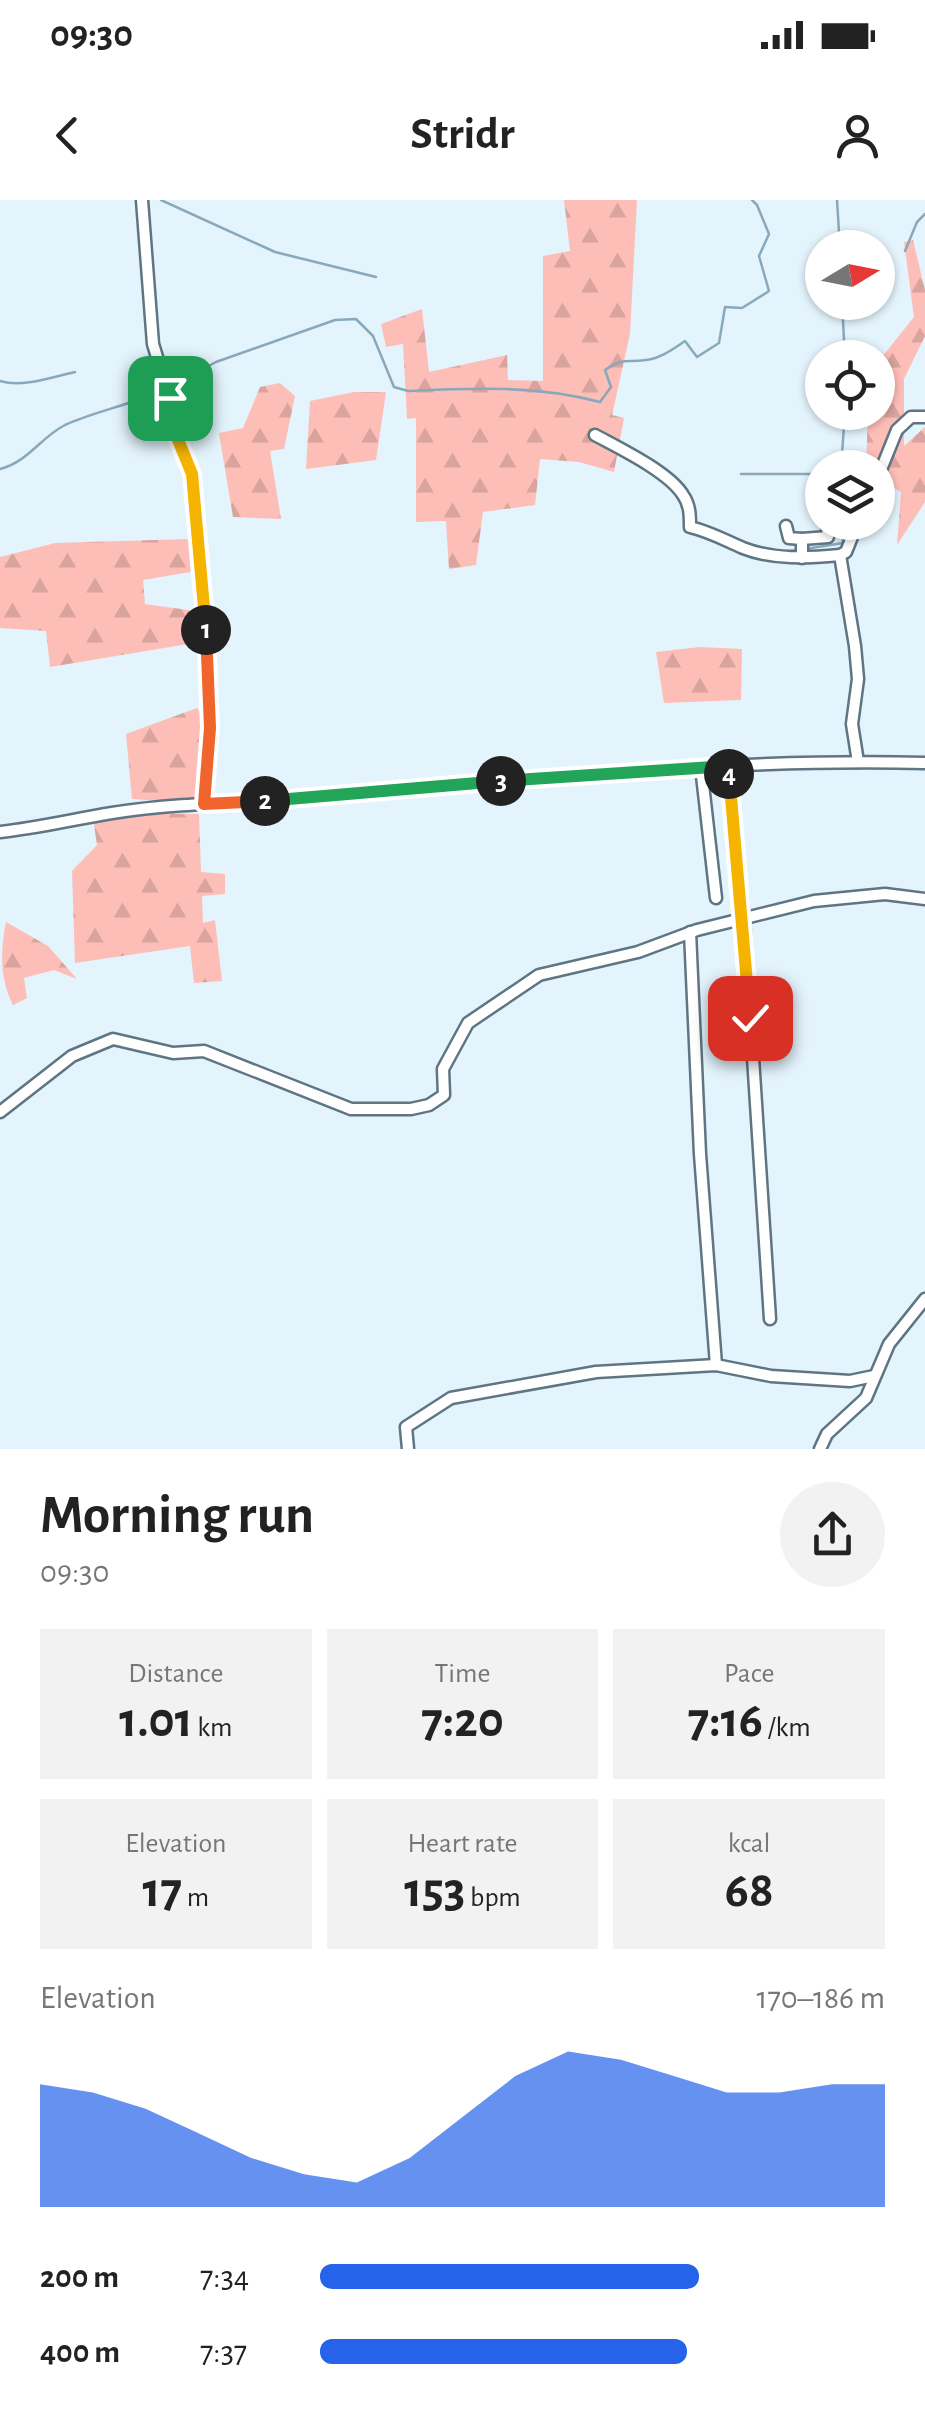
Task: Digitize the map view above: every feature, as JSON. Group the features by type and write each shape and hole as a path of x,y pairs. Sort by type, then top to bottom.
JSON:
{"street":[{"path":"142,200 153,344 170,398 172,425 192,474 204,590 210,728 204,804"},
{"path":"889,450 898,430 911,417 925,417"},
{"path":"595,434 683,493 690,510 690,526 720,535 745,549 802,558 840,555 846,552 851,540"},
{"path":"786,526 789,538 805,539"},
{"path":"802,539 802,558"},
{"path":"840,555 858,678 852,724 858,762"},
{"path":"0,832 112,813 477,783 701,767 925,763"},
{"path":"728,766 744,918 770,1320"},
{"path":"701,767 716,898"},
{"path":"0,1112 72,1056 113,1038 172,1053 204,1051 351,1109 411,1109 429,1105 444,1095 443,1070 468,1023 539,975 638,952 690,932 814,902 885,894 925,900"},
{"path":"690,932 700,1154 716,1365"},
{"path":"820,1449 827,1434 866,1398 889,1344 924,1301"},
{"path":"408,1449 406,1427 451,1398 596,1372 716,1365 771,1376 850,1381 874,1376"}],"green space":[{"path":"564,200 637,200 630,334 612,415 624,418 614,472 579,462 540,459 535,505 483,512 476,565 449,569 446,521 416,522 416,418 407,419 403,344 386,347 381,324 422,309 429,372 507,355 508,380 543,381 543,256 570,251"},
{"path":"913,240 925,290 925,336 904,379 904,446 925,427 925,502 897,545 901,492 895,488 895,450 867,450 867,430 895,430 895,341 914,317 904,242"},
{"path":"280,383 295,396 284,449 270,451 281,519 233,517 219,433 243,428 260,387"},
{"path":"354,392 386,392 376,460 306,469 310,401"},
{"path":"189,539 202,570 143,580 145,604 195,611 206,641 50,667 46,631 0,628 0,557 55,543"},
{"path":"700,647 742,649 741,700 664,703 656,652"},
{"path":"197,708 210,728 204,804 132,799 126,734"},
{"path":"112,813 199,814 201,872 225,874 225,894 202,896 203,923 215,920 222,981 194,983 190,946 75,963 72,871 97,845 93,818"},
{"path":"6,922 48,946 77,979 54,970 24,978 27,998 13,1005 2,965"}],"waterway":[{"path":"161,200 275,252 376,277"},
{"path":"170,387 216,362 335,320 356,319 373,336 394,387 408,391 528,390 600,402 611,387 605,370 621,362 657,357 685,341 697,357 719,343 725,307 742,308 769,291 759,256 769,234 752,200"},
{"path":"837,200 839,230"},
{"path":"905,251 917,222 925,214"},
{"path":"843,320 844,340"},
{"path":"0,381 28,383 75,372"},
{"path":"0,469 19,461 65,425 162,390"},
{"path":"842,450 844,430"},
{"path":"741,474 805,474"},
{"path":"805,549 843,543 843,540"},
{"path":"780,552 797,550"}],"route":[{"path":"170,398 172,425 192,474 204,590 210,728 204,804 728,766 750,1018"}]}
